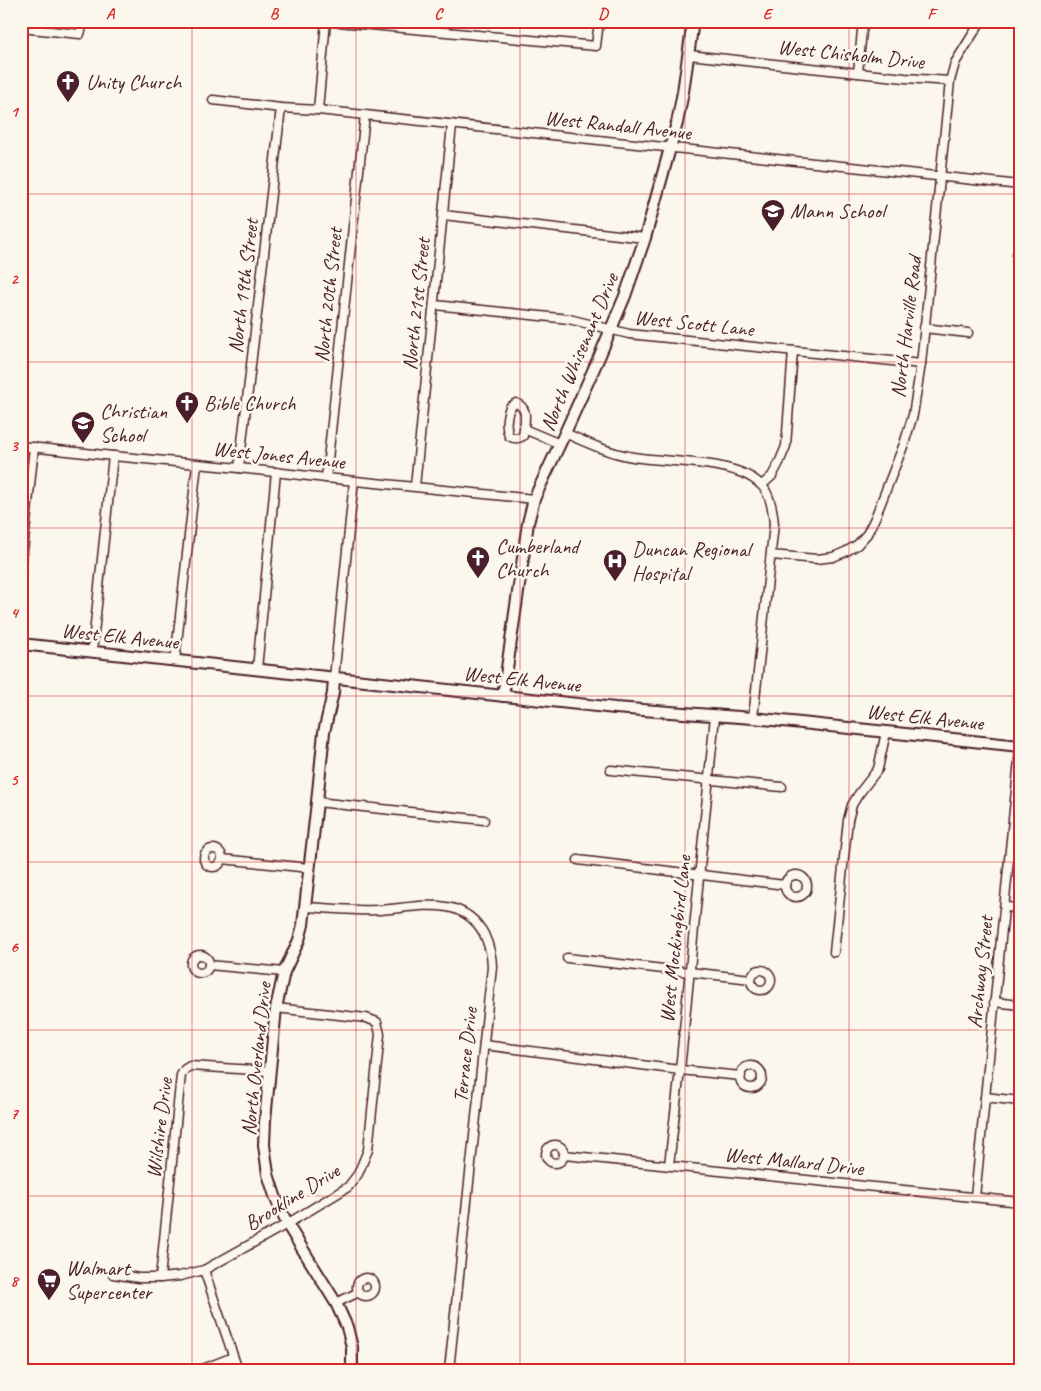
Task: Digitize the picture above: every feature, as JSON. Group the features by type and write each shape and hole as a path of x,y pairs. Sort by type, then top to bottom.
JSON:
{"street":[{"path":"21,28 80,34 84,21"},
{"path":"318,110 327,21 596,46 599,21"},
{"name":"North Whisenant Drive","path":"503,696 528,523 534,499 600,356 625,296 645,238 671,148 683,92 693,21"},
{"path":"858,73 862,30 866,21"},
{"name":"North Harville Road","path":"771,555 817,559 833,557 857,545 867,534 875,518 904,444 913,414 941,176 950,81 955,63 981,21"},
{"name":"West Chisholm Drive","path":"689,54 905,78 950,81"},
{"name":"West Randall Avenue","path":"213,100 1020,185"},
{"name":"North 19th Street","path":"239,468 281,108"},
{"name":"North 20th Street","path":"326,478 365,116"},
{"name":"North 21st Street","path":"415,486 452,125"},
{"path":"442,215 645,238"},
{"path":"1020,249 1017,255 1020,262"},
{"name":"West Scott Lane","path":"434,305 569,320 629,334 920,364"},
{"path":"924,328 968,333"},
{"path":"762,485 772,476 786,446 792,351"},
{"path":"524,429 560,444"},
{"path":"565,434 610,452 633,457 726,467 743,472 762,485 773,511 774,524 753,718"},
{"name":"West Jones Avenue","path":"21,446 534,499"},
{"path":"21,571 24,525 34,447"},
{"path":"92,652 113,456"},
{"path":"175,661 196,464"},
{"path":"257,669 276,472"},
{"path":"334,678 354,481"},
{"name":"West Elk Avenue","path":"21,644 615,708 753,718 1020,746"},
{"name":"North Overland Drive","path":"334,678 333,693 324,732 318,802 303,925 299,940 284,972 276,1008 264,1145 268,1174 287,1224 336,1303 347,1327 352,1347 352,1370"},
{"name":"West Mockingbird Lane","path":"669,1165 715,716"},
{"path":"834,952 848,820 852,804 878,769 886,732"},
{"name":"Archway Street","path":"974,1197 1020,750"},
{"path":"611,770 782,787"},
{"path":"318,802 484,820"},
{"path":"222,858 310,868"},
{"path":"578,860 785,885"},
{"name":"Terrace Drive","path":"305,906 378,910 421,905 441,906 458,910 470,917 480,927 492,953 484,1046 449,1370"},
{"path":"1005,907 1020,908"},
{"path":"567,958 751,979"},
{"path":"209,964 284,972"},
{"path":"994,1002 1020,1004"},
{"name":"Brookline Drive","path":"113,1274 139,1278 160,1278 180,1276 204,1270 287,1224 348,1187 361,1168 368,1150 380,1034 377,1022 366,1018 276,1008"},
{"path":"484,1046 741,1076"},
{"name":"Wilshire Drive","path":"160,1278 181,1075 190,1066 270,1071"},
{"path":"985,1097 1020,1101"},
{"name":"West Mallard Drive","path":"564,1155 1020,1202"},
{"path":"204,1270 238,1370"},
{"path":"336,1303 359,1292"},
{"path":"200,1370 233,1357"}],"place":[{"name":"Unity Church","path":"68,103"},
{"name":"Mann School","path":"773,232"},
{"name":"Bible Church","path":"187,424"},
{"name":"Christian School","path":"83,444"},
{"name":"Cumberland Church","path":"478,579"},
{"name":"Duncan Regional Hospital","path":"615,582"},
{"name":"Walmart Supercenter","path":"49,1301"}]}
